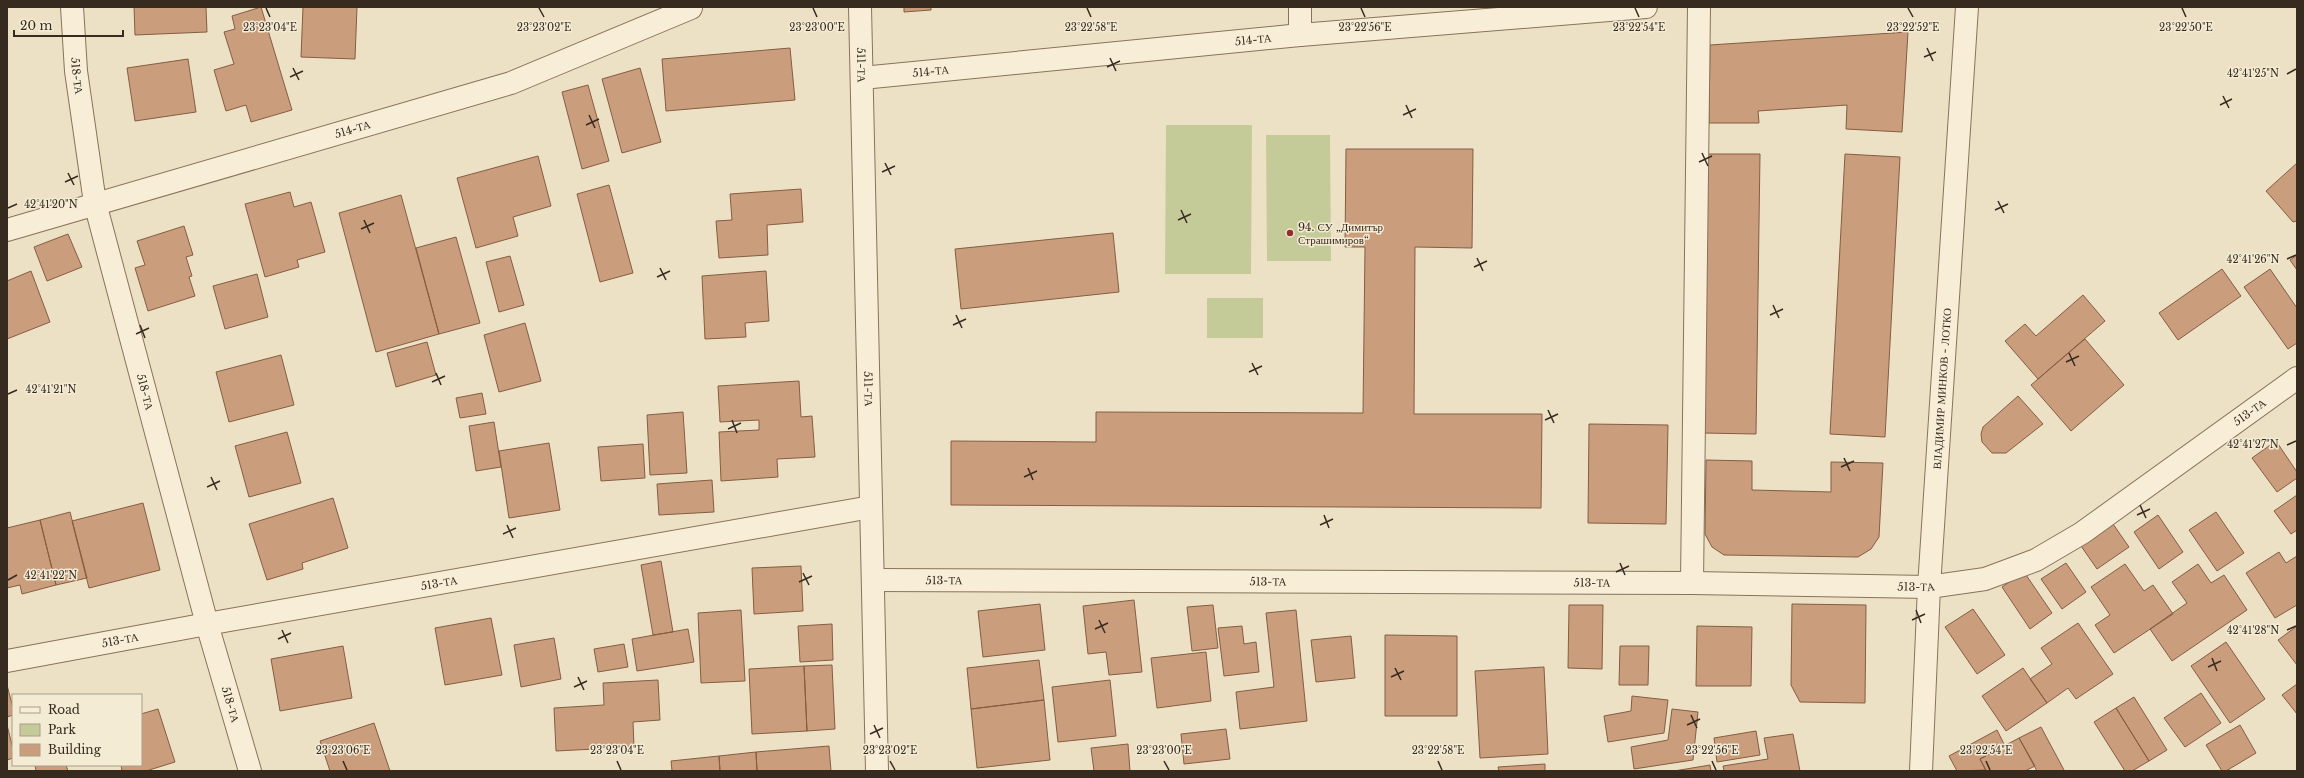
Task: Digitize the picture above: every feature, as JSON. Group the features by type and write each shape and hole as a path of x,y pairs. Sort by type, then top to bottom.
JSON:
{"street":[{"name":"518-ТА","path":"72,7 76,71 95,203 207,624 250,771"},
{"name":"514-ТА","path":"7,230 95,203 511,83 693,7"},
{"name":"511-ТА","path":"860,7 877,771"},
{"path":"1300,7 1300,35"},
{"name":"514-ТА","path":"862,78 1300,35 1646,7"},
{"path":"1692,583 1698,7"},
{"name":"ВЛАДИМИР МИНКОВ - ЛОТКО","path":"1921,771 1929,587 1967,7"},
{"name":"513-ТА","path":"873,580 1692,583 1929,587 1984,579 2043,556 2082,534 2297,378"},
{"name":"513-ТА","path":"7,661 207,624 872,507"}],"green space":[{"path":"1166,125 1252,125 1251,274 1165,274"},
{"path":"1266,135 1330,135 1331,261 1267,261"},
{"path":"1207,298 1263,298 1263,338 1207,338"}],"building":[{"path":"134,7 206,7 207,32 135,35"},
{"path":"261,7 292,110 251,122 246,105 226,111 214,70 234,64 224,32 235,29 232,16"},
{"path":"303,7 357,7 355,59 301,57"},
{"path":"904,7 931,7 931,10 904,12"},
{"path":"1908,32 1902,132 1846,129 1847,105 1758,111 1759,123 1709,123 1710,45"},
{"path":"790,48 795,100 666,111 662,59"},
{"path":"188,59 196,112 135,121 127,68"},
{"path":"640,68 661,142 622,153 602,79"},
{"path":"588,85 609,161 582,169 562,92"},
{"path":"1346,149 1473,149 1472,248 1415,247 1414,414 1542,414 1541,508 951,505 951,441 1096,442 1096,412 1363,413 1365,247 1345,247"},
{"path":"1708,154 1760,154 1756,434 1703,433"},
{"path":"1845,154 1900,157 1885,437 1830,434"},
{"path":"538,156 551,206 513,217 518,236 476,248 457,178"},
{"path":"2297,163 2297,221 2293,222 2266,191"},
{"path":"609,185 633,273 600,282 577,194"},
{"path":"801,189 803,222 767,225 768,255 719,258 716,221 732,220 730,194"},
{"path":"290,192 294,207 311,202 325,252 297,260 299,267 265,277 245,204"},
{"path":"401,195 439,334 376,352 339,213"},
{"path":"184,226 193,255 186,257 192,276 189,277 195,296 148,311 135,268 145,265 137,241"},
{"path":"1113,233 1119,292 961,309 955,249"},
{"path":"68,234 82,267 47,281 34,247"},
{"path":"456,237 480,323 439,334 416,248"},
{"path":"2297,255 2297,270 2290,260"},
{"path":"510,256 524,305 499,312 486,262"},
{"path":"2222,269 2241,296 2178,340 2159,313"},
{"path":"2270,269 2297,308 2297,343 2288,349 2244,287"},
{"path":"31,271 50,322 7,339 7,281"},
{"path":"766,271 769,321 745,323 746,337 705,339 702,276"},
{"path":"257,274 268,317 225,329 213,286"},
{"path":"2083,295 2105,321 2038,379 2005,341 2025,324 2036,336"},
{"path":"525,323 541,381 499,392 484,335"},
{"path":"2085,339 2124,385 2071,431 2031,385"},
{"path":"427,342 436,375 396,387 387,353"},
{"path":"281,355 294,405 229,422 216,372"},
{"path":"799,381 801,417 812,416 815,457 777,459 778,477 721,481 719,432 759,430 759,420 720,422 718,386"},
{"path":"482,393 486,414 460,418 456,398"},
{"path":"2018,396 2043,424 2006,453 1992,453 1982,442 1981,434 1983,427"},
{"path":"683,412 687,473 650,475 647,415"},
{"path":"494,422 501,467 476,471 469,426"},
{"path":"1589,424 1668,425 1666,524 1588,523"},
{"path":"287,432 301,483 249,497 235,446"},
{"path":"2276,441 2297,472 2297,478 2277,492 2252,458"},
{"path":"549,443 560,510 509,518 499,451"},
{"path":"643,444 645,478 601,481 598,447"},
{"path":"1706,460 1752,461 1752,490 1831,492 1831,462 1883,463 1879,537 1871,549 1858,557 1724,555 1712,547 1705,534"},
{"path":"712,480 714,512 659,515 657,484"},
{"path":"2297,495 2297,530 2291,534 2274,511"},
{"path":"333,498 348,548 302,563 303,569 267,580 249,524"},
{"path":"143,503 160,570 89,588 72,521"},
{"path":"70,512 87,578 56,585 40,520"},
{"path":"2216,512 2244,553 2217,571 2189,530"},
{"path":"2158,515 2183,552 2159,569 2134,532"},
{"path":"40,520 56,585 22,594 20,585 7,588 7,528"},
{"path":"2113,524 2129,547 2097,569 2081,546"},
{"path":"2279,552 2286,563 2297,556 2297,605 2275,618 2246,573"},
{"path":"661,561 673,632 653,635 641,565"},
{"path":"2066,563 2086,592 2062,609 2041,579"},
{"path":"2125,564 2144,591 2153,585 2173,614 2114,653 2095,625 2110,615 2091,587"},
{"path":"2198,564 2211,583 2224,575 2247,610 2172,661 2150,629 2187,603 2172,582"},
{"path":"801,566 803,611 754,614 752,568"},
{"path":"2024,572 2052,613 2030,629 2002,587"},
{"path":"1134,600 1142,672 1109,675 1106,652 1088,654 1083,606"},
{"path":"1040,604 1045,650 983,657 978,611"},
{"path":"1792,604 1866,605 1865,703 1800,702 1791,685"},
{"path":"1213,605 1218,648 1192,651 1187,607"},
{"path":"1569,605 1603,605 1602,669 1568,668"},
{"path":"1973,609 2005,655 1977,674 1945,627"},
{"path":"741,610 745,681 701,683 698,613"},
{"path":"1296,610 1307,721 1240,729 1236,692 1274,687 1266,613"},
{"path":"491,618 502,675 445,685 435,628"},
{"path":"2078,623 2113,674 2076,699 2068,688 2047,703 2030,679 2052,664 2041,648"},
{"path":"832,624 833,660 800,662 798,626"},
{"path":"1242,626 1244,644 1256,642 1259,672 1224,676 1218,628"},
{"path":"1697,626 1752,627 1751,686 1696,686"},
{"path":"2297,626 2297,665 2278,640"},
{"path":"688,629 694,662 637,671 632,639"},
{"path":"1385,635 1457,636 1457,716 1385,716"},
{"path":"1351,636 1355,678 1316,682 1311,640"},
{"path":"554,638 561,679 521,687 514,645"},
{"path":"2226,642 2265,699 2230,723 2191,666"},
{"path":"624,644 628,667 598,672 594,649"},
{"path":"343,646 352,698 280,711 271,659"},
{"path":"1620,646 1649,646 1648,685 1619,685"},
{"path":"1206,652 1211,701 1157,708 1151,658"},
{"path":"1039,660 1044,700 971,709 967,668"},
{"path":"832,665 835,729 807,731 804,666"},
{"path":"804,666 807,731 752,734 749,669"},
{"path":"1544,667 1548,754 1480,758 1475,671"},
{"path":"2023,668 2047,703 2006,731 1982,696"},
{"path":"658,680 660,720 633,722 634,747 556,751 554,708 604,705 603,683"},
{"path":"1110,680 1116,736 1058,742 1052,687"},
{"path":"2297,684 2297,714 2282,695"},
{"path":"7,685 12,704 12,715 7,717"},
{"path":"2201,693 2221,723 2185,747 2164,718"},
{"path":"1632,696 1668,700 1664,733 1608,742 1604,716 1631,711"},
{"path":"2134,697 2167,750 2149,761 2116,708"},
{"path":"1044,700 1050,760 977,768 971,709"},
{"path":"2116,708 2149,761 2132,771 2125,771 2094,722"},
{"path":"158,709 175,762 146,771 122,771 121,766 142,766 142,714"},
{"path":"1672,709 1698,712 1693,760 1634,769 1631,747 1668,740"},
{"path":"374,723 390,771 330,771 320,741"},
{"path":"7,725 12,745 12,758 7,760"},
{"path":"2240,725 2256,753 2226,771 2222,771 2206,745"},
{"path":"2041,727 2064,770 2037,771 2019,738"},
{"path":"1226,729 1230,759 1184,764 1181,734"},
{"path":"1997,730 2005,746 1980,759 1986,770 1957,771 1949,756"},
{"path":"1756,731 1760,755 1717,762 1714,738"},
{"path":"1793,734 1800,771 1724,771 1723,766 1768,759 1764,738"},
{"path":"2019,738 2035,766 2025,771 1986,771 1980,759"},
{"path":"1128,744 1130,771 1094,771 1091,748"},
{"path":"829,746 831,771 757,771 756,752"},
{"path":"756,752 757,771 720,771 719,756"},
{"path":"719,756 720,771 672,771 671,761"},
{"path":"1545,764 1545,771 1499,771 1498,767"},
{"path":"1710,765 1711,771 1674,771"},
{"path":"35,766 66,766 68,771 36,771"}],"place":[{"name":"94. СУ „Димитър Страшимиров“","path":"1290,233"}]}
